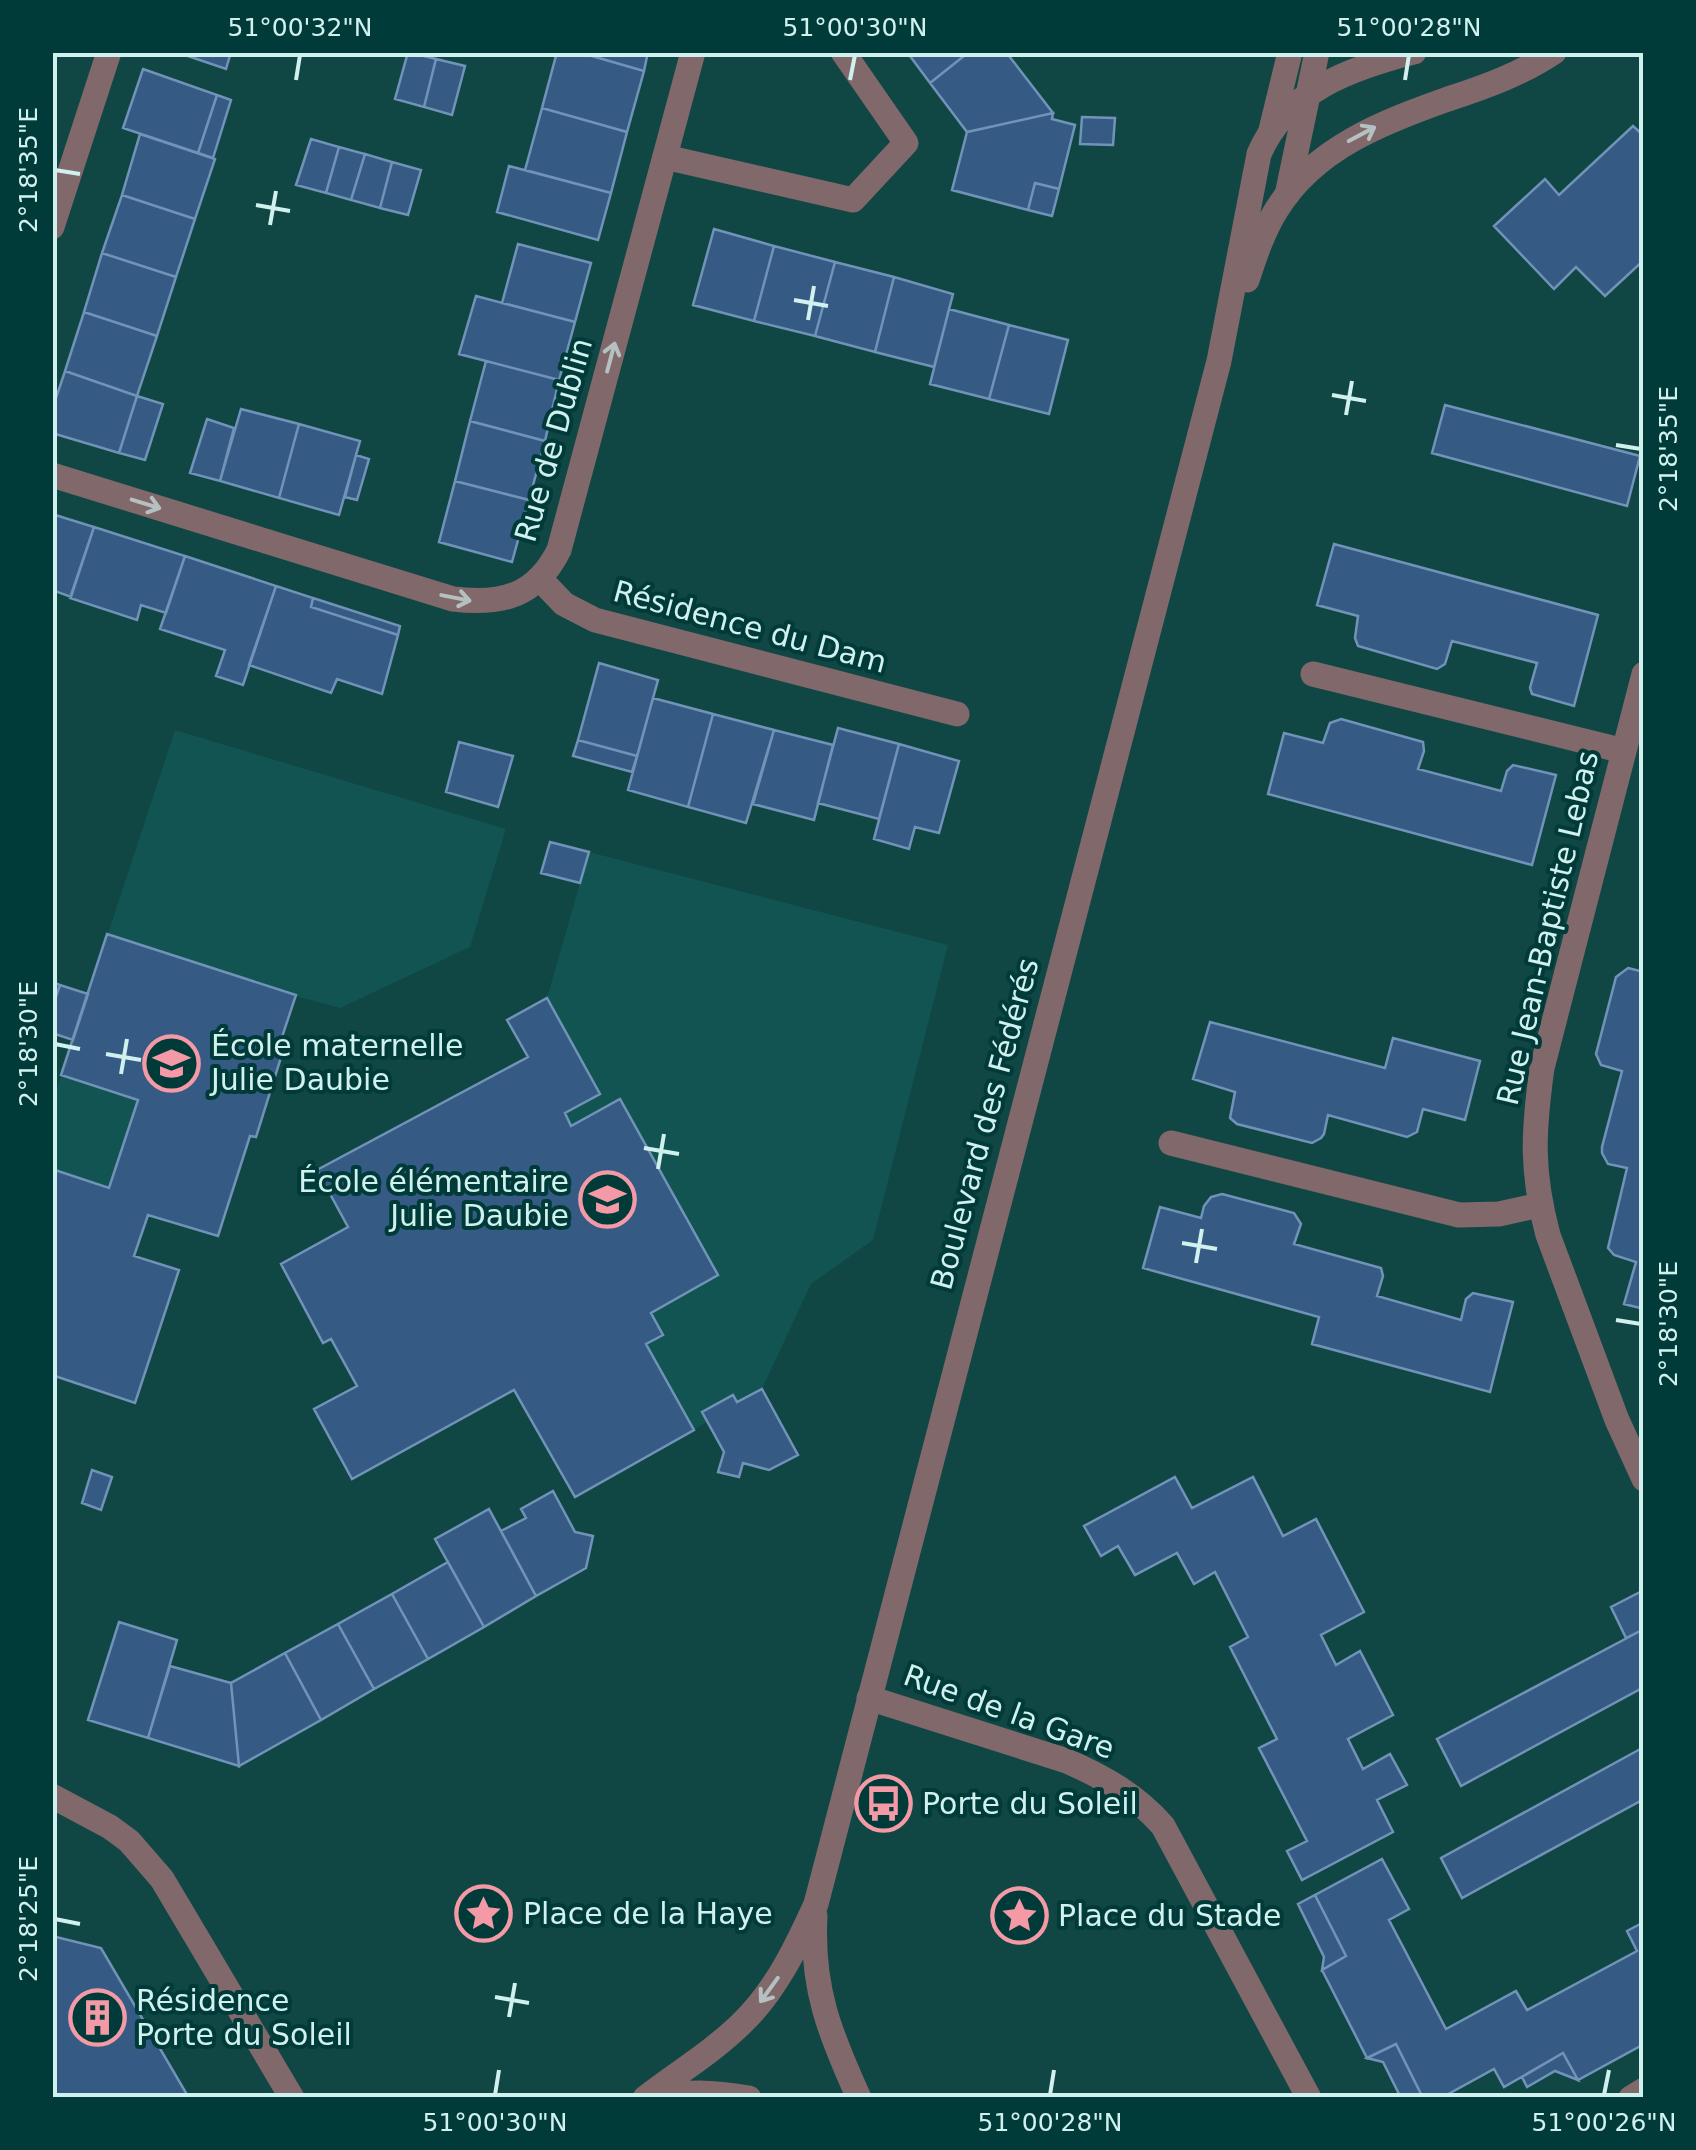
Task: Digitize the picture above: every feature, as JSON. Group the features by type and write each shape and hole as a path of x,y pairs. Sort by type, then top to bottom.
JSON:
{"street":[{"path":"52,227 110,52"},
{"name":"Rue de Dublin","path":"52,474 453,599 511,597 525,590 552,566 559,550 693,52"},
{"path":"666,157 852,200 906,143 843,52"},
{"path":"1271,130 1290,52"},
{"path":"1287,195 1317,52"},
{"name":"Boulevard des Fédérés","path":"859,2098 821,2002 814,1958 816,1904 1218,360 1259,154 1271,130 1292,105 1310,93 1343,74 1414,52"},
{"name":"Boulevard des Fédérés","path":"1218,360 1276,210 1314,166 1364,133 1402,115 1505,79 1554,52"},
{"name":"Résidence du Dam","path":"540,579 564,604 595,620 956,714"},
{"path":"1313,674 1624,751"},
{"name":"Rue Jean-Baptiste Lebas","path":"1644,674 1542,1068 1534,1134 1540,1205 1560,1268 1617,1420 1644,1479"},
{"path":"1171,1143 1459,1216 1500,1214 1540,1205"},
{"name":"Rue de la Gare","path":"869,1698 1068,1761 1112,1783 1145,1806 1163,1826 1309,2098"},
{"path":"52,1796 129,1841 162,1878 292,2098"},
{"name":"Boulevard des Fédérés","path":"645,2098 745,2020 778,1979 816,1904"},
{"path":"1631,2098 1644,2090"},
{"path":"660,2098 688,2092 749,2098"}],"shaded area":[{"name":"École maternelle Julie Daubie","path":"175,730 506,829 470,947 340,1008 296,996 256,1137 250,1136 218,1236 148,1215 135,1256 179,1270 135,1403 53,1375 53,1101"},
{"name":"École élémentaire Julie Daubie","path":"589,852 948,945 873,1240 811,1284 762,1389 737,1402 732,1395 702,1412 707,1422 575,1497 514,1390 352,1479 314,1409 357,1385 331,1340 323,1343 281,1264 348,1227 317,1170 527,1057 507,1020 547,998"}],"building":[{"path":"176,52 231,52 226,69"},
{"path":"408,52 436,59 424,107 395,99"},
{"path":"557,52 578,52 644,71 627,132 542,108"},
{"path":"578,52 648,52 644,71"},
{"path":"907,52 969,52 930,83"},
{"path":"969,52 1006,52 1053,113 967,132 930,83"},
{"path":"436,59 465,66 452,115 424,107"},
{"path":"143,69 217,95 198,153 123,128"},
{"path":"217,95 231,100 213,158 198,153"},
{"path":"542,108 627,132 611,193 525,170"},
{"path":"1053,113 1052,119 1075,125 1059,189 1035,183 1028,210 952,190 967,132"},
{"path":"1082,117 1115,118 1113,145 1080,144"},
{"path":"1633,126 1644,136 1644,260 1605,296 1576,267 1554,289 1494,226 1545,179 1559,195"},
{"path":"140,134 215,159 195,219 122,195"},
{"path":"311,139 339,147 326,193 296,185"},
{"path":"339,147 365,154 351,200 326,193"},
{"path":"365,154 392,162 380,208 351,200"},
{"path":"392,162 421,170 408,215 380,208"},
{"path":"509,166 611,193 598,240 497,212"},
{"path":"1035,183 1059,189 1052,216 1028,210"},
{"path":"122,195 195,219 176,277 102,253"},
{"path":"714,229 774,246 754,321 693,305"},
{"path":"518,244 591,263 575,322 502,303"},
{"path":"774,246 835,262 815,336 754,321"},
{"path":"102,253 176,277 157,336 84,312"},
{"path":"835,262 894,277 875,352 815,336"},
{"path":"894,277 953,294 934,367 875,352"},
{"path":"476,296 575,322 559,380 459,354"},
{"path":"949,309 1009,325 989,399 930,384"},
{"path":"84,312 157,336 137,396 65,371"},
{"path":"1009,325 1068,340 1049,414 989,399"},
{"path":"486,361 559,380 545,441 470,421"},
{"path":"65,371 137,396 119,453 52,433 52,410"},
{"path":"137,396 163,404 145,460 119,453"},
{"path":"1445,405 1640,456 1627,506 1432,453"},
{"path":"241,409 299,424 279,498 220,481"},
{"path":"207,419 234,428 220,481 190,473"},
{"path":"470,421 545,441 529,500 455,481"},
{"path":"299,424 360,441 339,515 279,498"},
{"path":"356,455 369,459 357,500 345,497"},
{"path":"455,481 529,500 512,562 439,542"},
{"path":"52,514 94,527 71,597 52,590"},
{"path":"94,527 185,556 166,613 141,605 137,620 70,598"},
{"path":"1334,544 1598,615 1574,706 1532,694 1537,663 1452,641 1445,664 1437,669 1358,646 1358,616 1317,605"},
{"path":"185,556 276,586 243,685 216,676 225,650 160,629"},
{"path":"276,586 313,598 311,607 398,635 382,694 337,679 331,693 249,665"},
{"path":"313,598 400,626 398,635 311,607"},
{"path":"599,663 658,680 637,756 578,740"},
{"path":"653,698 713,714 688,807 628,790"},
{"path":"713,714 774,730 746,823 688,807"},
{"path":"1341,719 1423,742 1418,769 1501,791 1513,765 1556,775 1532,865 1268,794 1284,733 1323,743 1330,723"},
{"path":"838,728 899,744 879,819 818,803"},
{"path":"774,730 833,745 814,820 753,804"},
{"path":"578,740 637,756 632,772 573,756"},
{"path":"459,742 513,756 498,807 446,792"},
{"path":"899,744 959,761 939,833 915,827 909,849 874,839"},
{"path":"550,842 589,852 580,883 541,873"},
{"path":"107,934 296,995 256,1137 250,1136 218,1236 148,1215 134,1256 179,1270 135,1403 52,1375 52,1169 109,1188 138,1100 61,1075"},
{"path":"1628,968 1644,972 1644,1309 1624,1304 1636,1262 1614,1255 1608,1248 1627,1168 1608,1164 1602,1147 1622,1071 1601,1065 1596,1054 1616,977"},
{"path":"52,982 60,985 52,1008"},
{"path":"60,985 88,994 73,1040 52,1033 52,1008"},
{"path":"547,998 600,1094 565,1113 571,1126 620,1099 718,1275 651,1313 663,1335 646,1344 694,1430 575,1497 514,1390 352,1479 314,1409 357,1386 331,1339 323,1343 281,1264 348,1227 317,1170 528,1057 507,1020"},
{"path":"1210,1022 1385,1068 1393,1038 1480,1061 1465,1120 1423,1109 1417,1132 1407,1137 1328,1115 1324,1134 1312,1143 1237,1124 1230,1118 1235,1092 1193,1079"},
{"path":"1222,1194 1294,1213 1301,1224 1294,1244 1381,1268 1383,1276 1377,1296 1461,1320 1466,1299 1473,1293 1513,1302 1490,1392 1312,1344 1319,1317 1143,1268 1160,1207 1201,1218 1211,1197"},
{"path":"762,1389 798,1455 769,1470 743,1463 739,1477 718,1472 724,1452 702,1412 733,1395 737,1402"},
{"path":"92,1470 112,1477 101,1510 82,1503"},
{"path":"1175,1477 1192,1508 1253,1477 1283,1536 1316,1519 1364,1612 1321,1635 1336,1665 1360,1651 1393,1715 1348,1739 1363,1769 1390,1754 1407,1785 1377,1800 1393,1832 1302,1880 1287,1851 1307,1841 1259,1748 1277,1739 1230,1647 1248,1637 1215,1572 1194,1584 1177,1553 1135,1575 1118,1546 1101,1556 1084,1526"},
{"path":"553,1491 575,1532 593,1536 586,1568 536,1596 501,1531 526,1518 521,1509"},
{"path":"489,1509 536,1596 484,1627 435,1539"},
{"path":"448,1562 484,1627 428,1659 392,1594"},
{"path":"1644,1590 1644,1629 1626,1638 1611,1607"},
{"path":"392,1594 428,1659 374,1689 338,1624"},
{"path":"119,1622 177,1640 148,1738 88,1720"},
{"path":"338,1624 374,1689 321,1720 285,1653"},
{"path":"1644,1629 1644,1687 1461,1786 1437,1739"},
{"path":"285,1653 321,1720 239,1766 231,1683"},
{"path":"170,1666 231,1683 239,1766 148,1738"},
{"path":"1644,1747 1644,1799 1462,1898 1441,1858"},
{"path":"1382,1859 1409,1909 1389,1920 1446,2029 1516,1991 1527,2010 1637,1951 1627,1931 1644,1922 1644,2044 1578,2080 1563,2053 1504,2087 1494,2069 1441,2098 1423,2098 1396,2044 1367,2058 1322,1970 1346,1956 1315,1895"},
{"path":"1315,1895 1346,1956 1322,1970 1324,1957 1298,1904"},
{"name":"Résidence Porte du Soleil","path":"52,1936 101,1948 189,2098 58,2098 52,2088"},
{"path":"1396,2044 1423,2098 1401,2098 1383,2062 1367,2058"},
{"path":"1563,2053 1578,2080 1555,2071 1527,2087 1522,2077"}],"place":[{"name":"École maternelle Julie Daubie","path":"172,1063"},
{"name":"École élémentaire Julie Daubie","path":"608,1199"},
{"name":"Porte du Soleil","path":"883,1804"},
{"name":"Place de la Haye","path":"484,1914"},
{"name":"Place du Stade","path":"1019,1916"},
{"name":"Résidence Porte du Soleil","path":"97,2018"}]}
